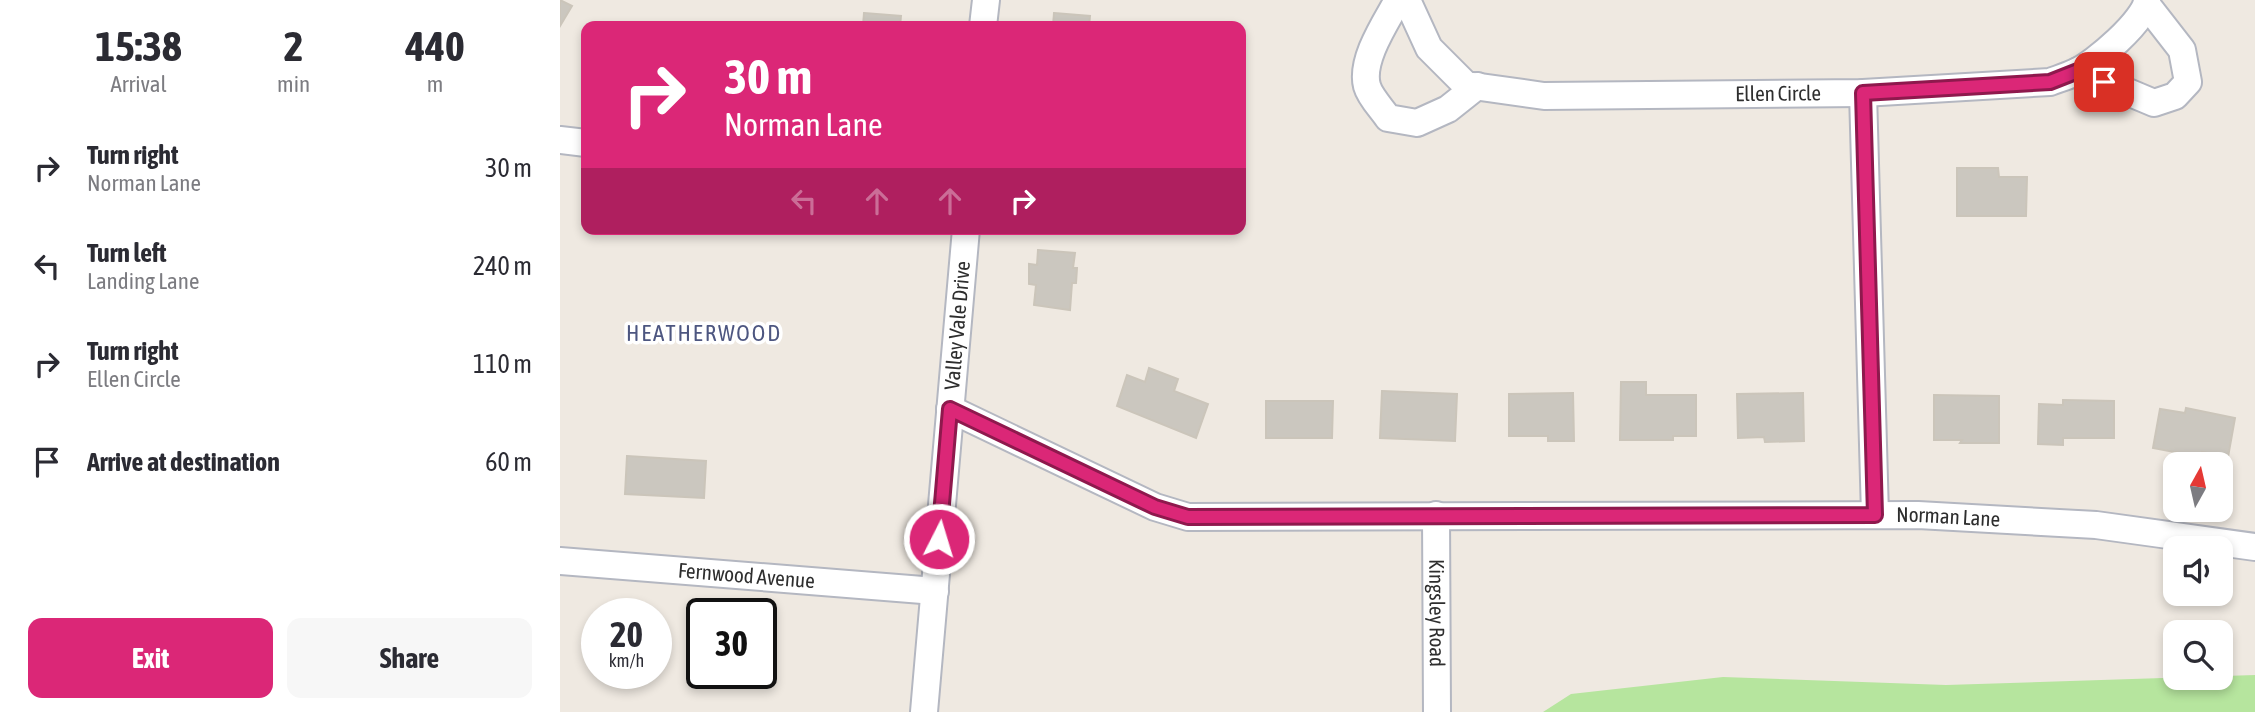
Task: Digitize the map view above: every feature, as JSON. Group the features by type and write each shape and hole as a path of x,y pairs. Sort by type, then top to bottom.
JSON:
{"street":[{"path":"983,21 985,0"},
{"path":"1398,0 1376,38 1367,66 1367,87 1388,118 1417,123 1448,109 1477,86"},
{"name":"Ellen Circle","path":"1407,0 1429,48 1466,85 1544,96 1863,93 2050,82 2078,71 2131,30 2147,3 2182,50 2188,82 2175,96 2154,103 2078,71"},
{"path":"1863,93 1875,515"},
{"path":"560,140 581,142"},
{"name":"Valley Vale Drive","path":"924,712 965,235"},
{"name":"Norman Lane","path":"950,409 1155,507 1188,517 1918,515 2096,525 2255,547"},
{"name":"Kingsley Road","path":"1436,515 1437,712"},
{"name":"Fernwood Avenue","path":"560,561 935,591"}],"green space":[{"path":"2255,675 2255,712 1543,712 1571,694 1723,677 1946,685 2163,678 2163,690 2233,690 2233,676"}],"building":[{"path":"560,0 572,6 560,26"},
{"path":"864,13 901,16 900,21 863,21"},
{"path":"1054,13 1090,16 1090,21 1053,21"},
{"path":"1957,168 1998,168 1999,177 2027,177 2026,216 1957,216"},
{"path":"1038,250 1075,253 1073,268 1077,268 1076,283 1072,283 1070,310 1034,305 1036,285 1029,284 1029,264 1037,265"},
{"path":"1149,368 1178,379 1174,391 1208,404 1196,438 1117,406 1127,375 1145,382"},
{"path":"1621,382 1646,382 1646,395 1696,395 1696,436 1673,436 1673,440 1620,440"},
{"path":"1382,391 1457,394 1455,441 1380,438"},
{"path":"1573,393 1574,441 1548,441 1548,436 1509,436 1509,394"},
{"path":"1803,393 1804,441 1765,442 1764,437 1738,438 1737,394"},
{"path":"1934,395 1999,396 1999,443 1934,440"},
{"path":"2063,400 2114,401 2114,438 2063,438 2063,445 2038,444 2039,404 2063,405"},
{"path":"1266,401 1333,401 1332,438 1266,438"},
{"path":"2186,408 2235,418 2229,452 2174,452 2153,448 2160,409 2185,413"},
{"path":"627,456 706,461 704,498 625,494"}],"district":[{"name":"HEATHERWOOD","path":"704,333"}],"route":[{"path":"939,539 950,409 1155,507 1188,517 1875,515 1863,93 2050,82 2078,71 2104,82"}]}
